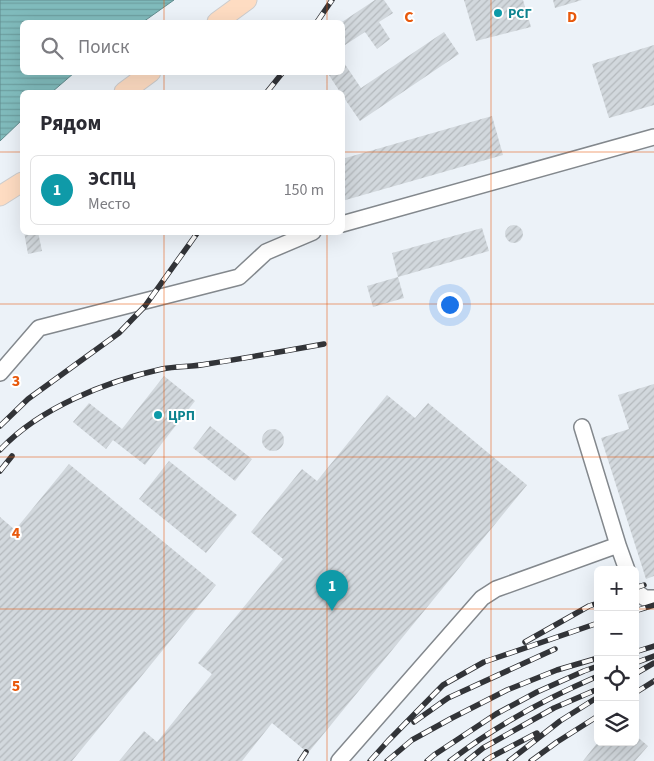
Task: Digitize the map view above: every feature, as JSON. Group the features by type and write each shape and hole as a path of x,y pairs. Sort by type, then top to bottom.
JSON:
{"main road":[{"path":"220,20 247,0"},
{"path":"127,90 146,75"},
{"path":"0,196 20,183"}],"street":[{"path":"345,223 654,137"},
{"path":"0,373 39,328 239,277 266,252 306,235"},
{"path":"582,427 626,566"},
{"path":"339,761 482,598 496,588 618,545"},
{"path":"639,594 645,598 654,598"}],"water":[{"path":"0,0 174,0 146,20 20,20 20,75 72,75 54,90 20,90 20,122 0,141"}],"building":[{"path":"375,0 384,0 393,13 379,22 390,39 377,49 365,32 345,45 345,20"},
{"name":"РСГ","path":"464,0 523,0 531,27 476,41"},
{"path":"553,0 582,0 555,8"},
{"path":"444,32 459,54 360,121 345,99 345,90 339,90 329,75 345,75 345,64 361,88"},
{"path":"654,45 654,105 609,118 592,64"},
{"path":"492,116 503,155 345,200 345,158"},
{"path":"514,225 522,230 523,234 518,242 514,243 506,238 505,234 510,226"},
{"path":"482,228 489,251 398,277 392,253"},
{"path":"25,235 39,235 42,251 28,254"},
{"path":"398,277 404,298 373,307 367,286"},
{"name":"ЦРП","path":"164,376 195,401 145,465 113,440 106,449 73,422 89,403 122,429"},
{"path":"654,384 654,576 646,579 601,438 629,429 618,395"},
{"path":"387,395 415,418 428,403 527,485 308,753 272,723 242,761 119,761 144,731 157,742 212,674 198,663 283,559 251,532 302,469 317,481"},
{"path":"210,426 252,459 235,481 193,448"},
{"path":"273,429 281,432 284,440 281,448 273,451 265,448 262,440 265,432"},
{"path":"169,461 237,515 206,553 139,499"},
{"path":"69,464 216,585 72,761 0,761 0,517 15,530"},
{"path":"639,738 648,746 635,761 583,761 595,746 639,746"}],"railway":[{"path":"318,20 332,0"},
{"path":"269,90 281,75"},
{"path":"0,426 28,399 119,333 145,306 196,235"},
{"path":"0,450 34,421 54,409 75,398 119,381 173,367 201,365 324,344"},
{"path":"0,471 12,456"},
{"path":"639,587 644,585"},
{"path":"525,642 594,604"},
{"path":"639,610 654,605"},
{"path":"370,761 443,685 484,662 594,624"},
{"path":"639,651 654,646"},
{"path":"414,722 448,698 555,649"},
{"path":"639,662 654,656"},
{"path":"387,761 412,740 507,690 557,670 594,659"},
{"path":"639,672 654,663"},
{"path":"427,761 496,714 537,692 594,667"},
{"path":"450,761 485,736 521,714 594,678"},
{"path":"639,690 654,681"},
{"path":"467,761 483,748 554,708 594,691"},
{"path":"509,761 560,721 594,700"},
{"path":"531,761 594,719"},
{"path":"485,761 537,733"},
{"path":"300,761 306,752"}],"place":[{"name":"РСГ","path":"498,13"},
{"name":"ЦРП","path":"158,415"},
{"name":"ЭСПЦ","path":"332,611"}]}
